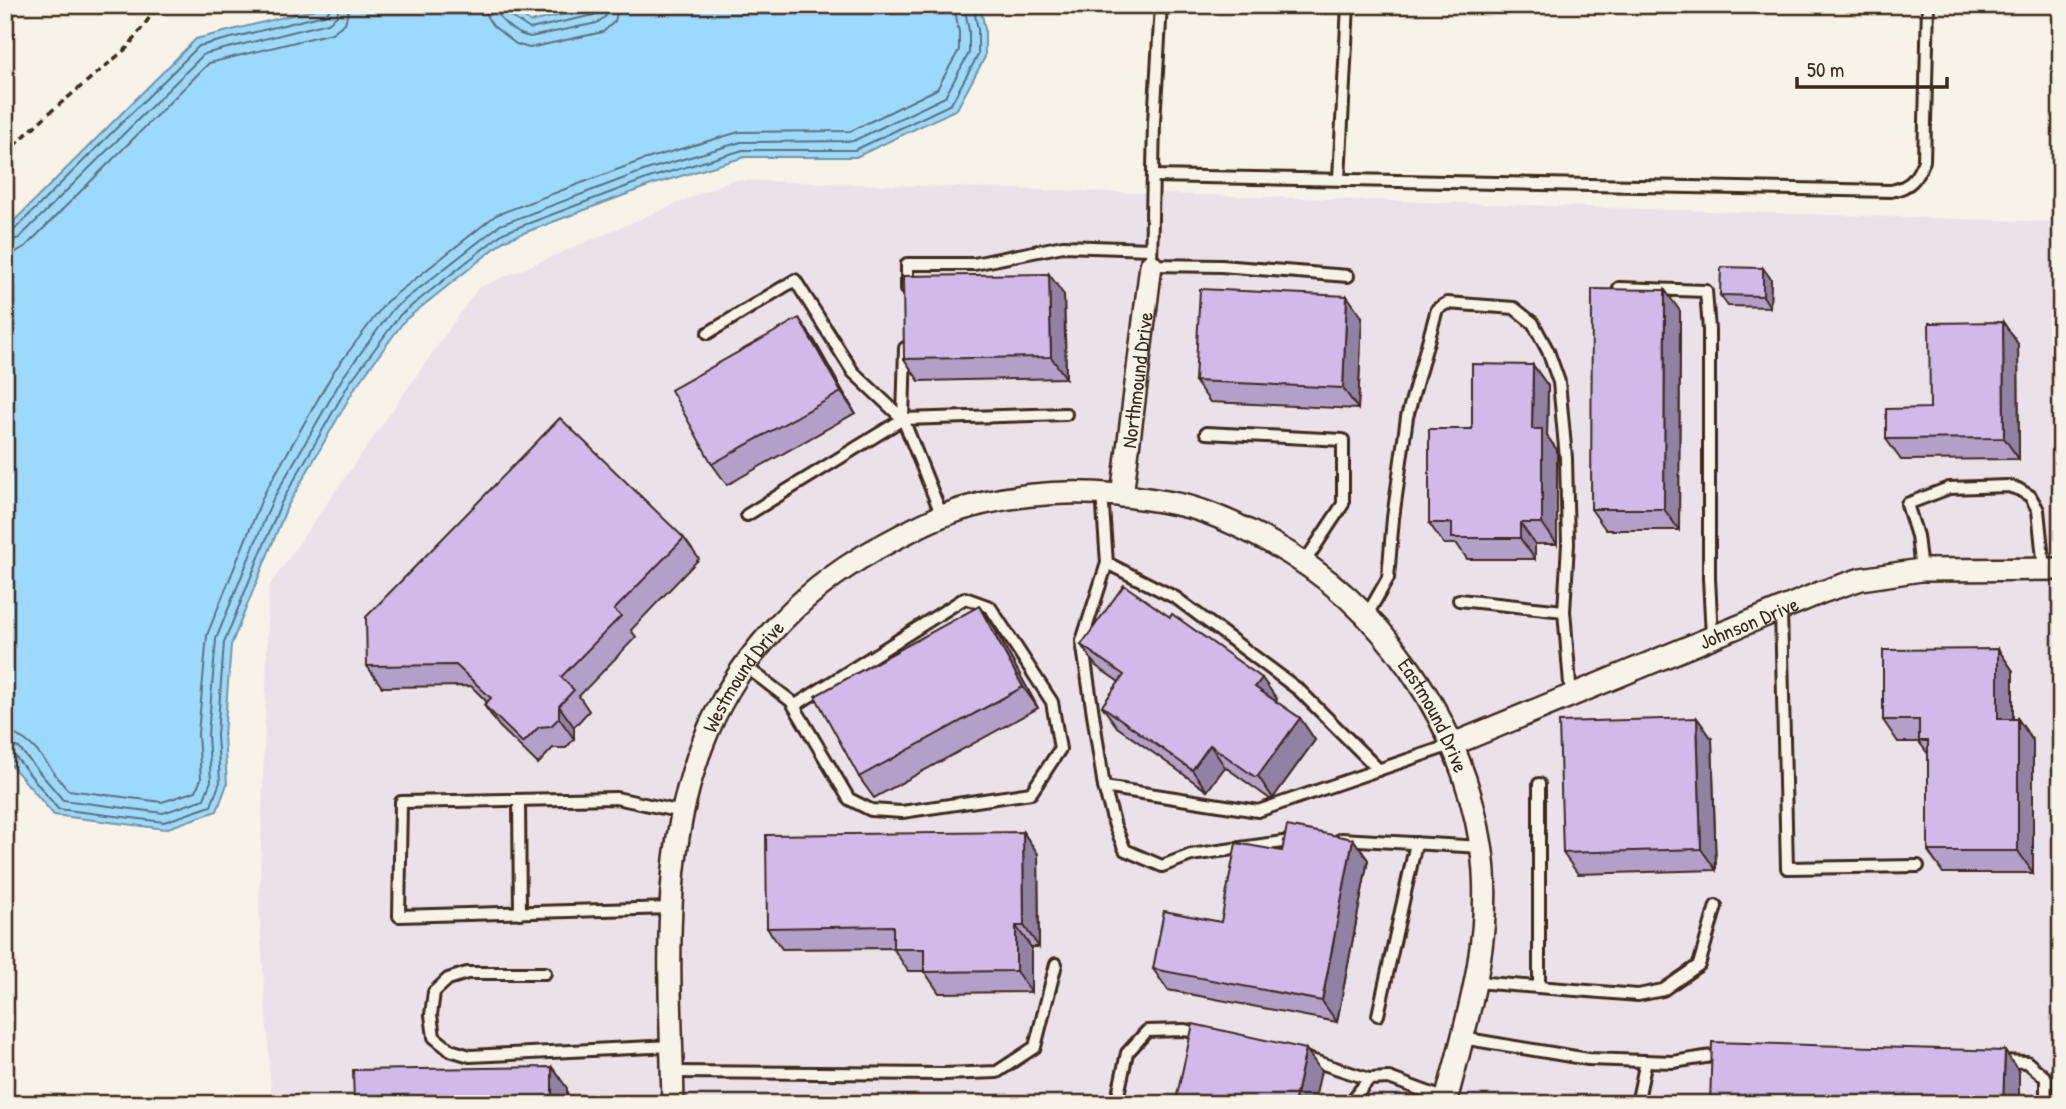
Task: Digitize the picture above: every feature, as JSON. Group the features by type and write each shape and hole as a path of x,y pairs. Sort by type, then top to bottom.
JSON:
{"street":[{"name":"Northmound Drive","path":"1112,495 1151,257"},
{"name":"Westmound Drive","path":"673,1104 672,908 675,853 682,812 704,740 733,682 769,634 823,582 880,547 942,516 1023,496 1062,493 1112,495"},
{"name":"Eastmound Drive","path":"1112,495 1156,499 1216,516 1241,526 1304,564 1367,615 1403,657 1427,695 1451,744 1476,818 1484,877 1483,926 1475,982 1446,1102"},
{"name":"Johnson Drive","path":"1451,744 1822,592 1861,579 1921,570 2052,569"}],"lane":[{"path":"1151,257 1161,5"},
{"path":"1339,179 1348,5"},
{"path":"1153,176 1891,191 1904,188 1916,180 1924,161 1928,5"},
{"path":"907,297 906,264 974,264 1063,246 1221,265 1349,276"},
{"path":"708,333 795,280 853,372 903,419"},
{"path":"1619,288 1706,291 1709,330 1709,578 1712,637"},
{"path":"1367,615 1388,578 1393,518 1407,418 1437,309 1447,303 1514,308 1533,323 1548,351 1559,382 1566,458 1568,544 1564,611 1571,696"},
{"path":"906,338 903,419 942,516"},
{"path":"747,514 903,419 1066,414"},
{"path":"1206,433 1343,440 1343,504 1304,564"},
{"path":"1921,570 1917,536 1906,504 1949,488 2008,486 2030,496 2038,510 2052,569"},
{"path":"1112,495 1107,564 1082,641 1104,787 1125,850 1162,866 1191,855 1311,838"},
{"path":"1107,564 1176,598 1287,682 1379,770"},
{"path":"745,666 791,701 849,799 871,810 902,812 1031,793 1060,749 1052,702 990,607 965,598 794,706"},
{"path":"1459,600 1564,611"},
{"path":"1781,609 1787,868 1918,866"},
{"path":"1104,787 1258,811 1451,744"},
{"path":"1539,784 1539,987"},
{"path":"672,908 399,916 401,802 616,798 682,812"},
{"path":"519,800 520,913"},
{"path":"1325,838 1482,847"},
{"path":"1378,1015 1416,843"},
{"path":"1475,982 1638,995 1663,990 1699,965 1716,905"},
{"path":"673,1072 997,1072 1035,1047 1056,964"},
{"path":"545,973 467,974 448,979 434,992 431,1015 434,1037 450,1051 470,1056 672,1046"},
{"path":"1116,1104 1127,1054 1147,1031 1185,1030 1212,1036"},
{"path":"1462,1038 1588,1059 1673,1062 1731,1053"},
{"path":"1292,1055 1318,1060 1369,1079 1389,1078 1446,1102"},
{"path":"1986,1060 2027,1062 2046,1078 2046,1104"},
{"path":"1637,1104 1646,1061"},
{"path":"1349,1104 1369,1079"}],"path":[{"path":"5,155 48,114 127,48 159,5"}],"shaded area":[{"path":"2061,78 2061,1104 272,1104 259,908 269,586 478,288 732,180 2056,222"}],"water":[{"path":"332,5 508,5 530,22 607,5 980,5 985,29 985,57 957,109 856,157 745,157 651,185 505,240 405,320 356,386 287,507 231,645 224,735 227,784 217,811 165,829 54,815 5,758 5,230 196,39"}],"building":[{"path":"1721,267 1763,268 1763,296 1720,295"},
{"path":"1049,274 1051,357 904,359 903,276"},
{"path":"1200,289 1347,296 1343,388 1195,381"},
{"path":"1592,289 1665,290 1664,509 1591,509"},
{"path":"799,318 841,392 712,464 671,390"},
{"path":"2003,322 2004,438 1886,439 1886,409 1930,408 1929,323"},
{"path":"1472,364 1533,365 1532,429 1542,429 1542,523 1520,523 1520,538 1452,538 1452,523 1429,523 1429,429 1472,429"},
{"path":"560,418 684,538 614,610 621,616 561,677 574,690 559,706 559,718 551,726 539,727 523,743 484,705 491,698 456,665 367,666 366,617"},
{"path":"1124,585 1170,617 1172,614 1262,678 1255,687 1300,718 1258,776 1255,777 1210,745 1192,770 1102,706 1124,675 1081,645"},
{"path":"979,606 1023,687 859,777 815,696"},
{"path":"1998,649 1998,719 2018,719 2018,851 1928,851 1928,741 1919,741 1919,720 1883,720 1883,650"},
{"path":"1697,718 1701,849 1563,853 1559,722"},
{"path":"1287,826 1353,839 1322,1001 1153,969 1164,911 1221,922 1236,843 1282,851"},
{"path":"1023,832 1024,926 1016,926 1016,971 924,972 924,949 893,949 893,926 767,928 766,835"},
{"path":"1193,1024 1306,1049 1294,1104 1175,1104"},
{"path":"1712,1042 2005,1051 2003,1104 1710,1104"},
{"path":"552,1067 552,1104 354,1104 353,1070"}]}
